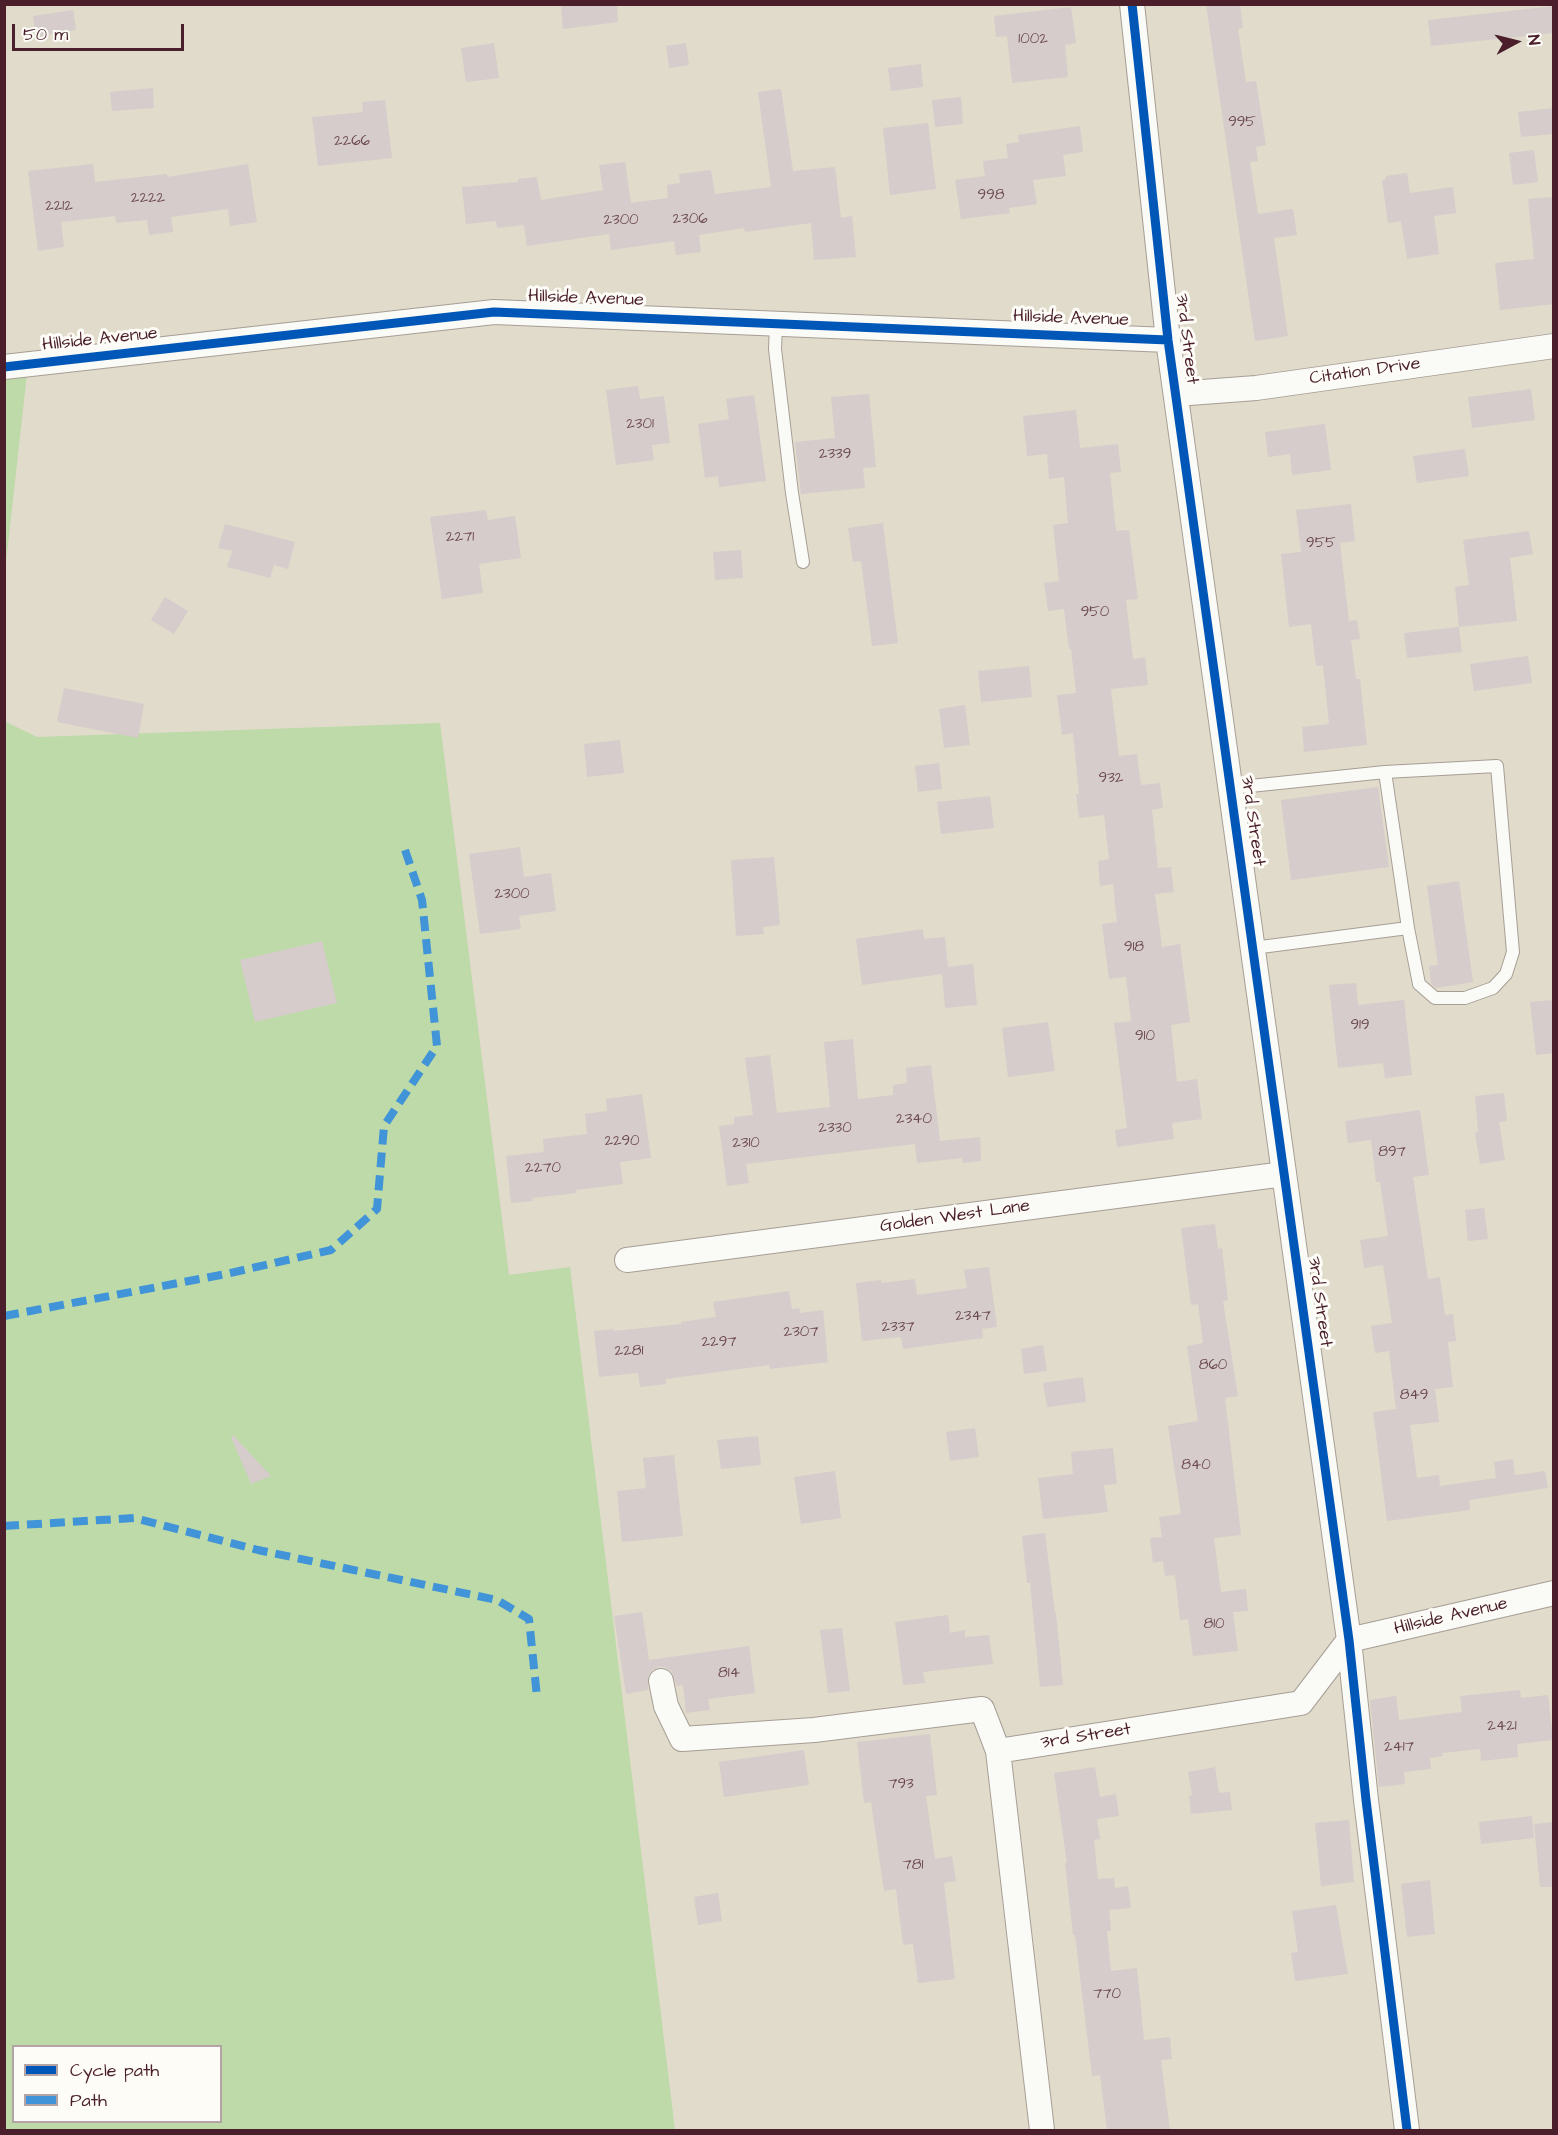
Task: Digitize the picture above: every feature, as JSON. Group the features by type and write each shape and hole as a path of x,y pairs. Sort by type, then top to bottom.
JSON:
{"street":[{"name":"3rd Street","path":"998,1751 1301,1703 1349,1640 1168,340 1132,4"},
{"name":"Hillside Avenue","path":"4,368 494,312 1168,340"},
{"name":"Citation Drive","path":"1176,394 1256,388 1554,346"},
{"name":"Golden West Lane","path":"627,1260 1284,1174"},
{"name":"Hillside Avenue","path":"1349,1640 1554,1593"},
{"path":"1349,1640 1366,1800 1407,2130"},
{"path":"661,1681 666,1706 682,1739 814,1730 982,1709 998,1751 1042,2130"}],"lane":[{"path":"776,324 775,349 792,493 803,562"},
{"path":"1231,788 1384,772 1497,766 1513,952 1506,974 1493,988 1465,998 1435,998 1419,984 1384,772"},
{"path":"1253,948 1408,928"}],"green space":[{"path":"28,365 5,571 5,367"},
{"path":"4,721 37,737 440,723 509,1275 570,1267 675,2130 5,2130"}],"building":[{"path":"561,4 617,4 618,22 563,29"},
{"path":"1206,4 1240,4 1243,28 1238,29 1246,82 1256,81 1266,145 1256,147 1258,161 1250,162 1258,214 1293,209 1297,235 1274,238 1288,336 1255,341"},
{"path":"1554,6 1554,33 1431,46 1428,20"},
{"path":"1071,7 1076,43 1065,45 1068,77 1012,83 1007,36 996,37 994,16"},
{"path":"73,10 76,30 36,37 33,16"},
{"path":"494,43 499,78 466,82 461,48"},
{"path":"686,43 689,65 669,68 666,46"},
{"path":"921,64 923,87 891,91 888,68"},
{"path":"153,88 154,108 112,111 110,92"},
{"path":"781,89 793,171 835,167 841,218 852,216 856,257 814,260 811,223 745,232 744,228 699,235 701,252 676,255 674,241 611,250 609,234 527,246 524,225 497,228 496,221 466,224 462,187 518,182 518,179 537,177 541,200 603,190 599,165 625,162 631,203 668,198 667,185 680,183 679,174 711,170 715,194 771,187 758,92"},
{"path":"961,97 963,124 935,127 932,100"},
{"path":"385,100 392,158 318,166 312,117 363,112 362,102"},
{"path":"1554,108 1554,134 1521,137 1518,112"},
{"path":"928,123 936,189 890,195 883,128"},
{"path":"1080,126 1083,152 1063,155 1066,176 1033,180 1037,204 1009,208 1010,213 961,219 955,180 985,176 983,161 1008,158 1006,144 1019,142 1018,135"},
{"path":"1534,150 1538,182 1513,185 1509,153"},
{"path":"93,164 95,182 167,174 167,177 248,164 257,222 230,226 228,209 171,217 173,232 149,235 147,220 116,223 115,216 61,222 64,247 38,251 28,171"},
{"path":"1407,173 1410,193 1453,187 1456,213 1434,216 1439,254 1407,259 1401,221 1388,223 1382,180 1386,179 1386,176"},
{"path":"1554,197 1554,304 1500,310 1495,263 1534,259 1528,199"},
{"path":"638,386 640,399 664,396 670,443 652,445 654,460 616,465 606,390"},
{"path":"1531,389 1535,420 1472,428 1468,397"},
{"path":"869,394 876,467 863,468 865,488 801,494 795,442 835,438 831,397"},
{"path":"754,395 766,481 719,487 718,476 705,478 698,424 729,419 726,399"},
{"path":"1076,410 1080,448 1118,444 1121,472 1110,473 1116,531 1129,530 1138,599 1126,600 1133,659 1145,657 1148,685 1111,689 1119,756 1137,754 1141,785 1160,783 1163,808 1152,810 1158,868 1171,867 1174,892 1155,894 1162,947 1180,944 1190,1022 1171,1025 1177,1082 1197,1079 1202,1119 1172,1123 1174,1139 1117,1147 1115,1130 1127,1128 1114,1023 1131,1021 1126,977 1109,979 1102,924 1117,922 1113,884 1100,886 1098,861 1109,859 1104,815 1079,818 1073,733 1062,735 1057,695 1076,693 1071,649 1069,649 1064,609 1048,611 1044,583 1059,581 1053,525 1068,523 1064,477 1049,479 1047,454 1027,456 1023,416"},
{"path":"1325,424 1331,470 1292,475 1290,454 1268,457 1265,432"},
{"path":"1465,449 1469,476 1417,483 1413,456"},
{"path":"1351,504 1355,541 1340,543 1349,621 1357,620 1360,639 1351,640 1356,679 1360,679 1367,745 1304,752 1302,727 1329,724 1323,665 1316,666 1311,624 1289,627 1281,554 1301,552 1296,510"},
{"path":"486,510 488,520 515,516 521,558 479,564 483,593 442,599 430,517"},
{"path":"883,523 898,643 872,646 861,561 853,562 848,528"},
{"path":"225,524 295,542 288,569 274,565 270,578 227,567 232,551 218,548"},
{"path":"1529,531 1533,554 1510,558 1517,621 1459,627 1455,587 1469,585 1463,540"},
{"path":"741,550 743,578 715,580 713,552"},
{"path":"165,597 188,611 174,634 151,620"},
{"path":"1459,627 1462,652 1407,658 1404,633"},
{"path":"1528,656 1532,683 1474,691 1470,664"},
{"path":"1029,666 1032,697 981,702 978,671"},
{"path":"64,688 144,704 138,738 57,722"},
{"path":"965,705 970,745 944,748 939,709"},
{"path":"620,740 624,773 587,777 584,744"},
{"path":"939,763 942,789 918,792 915,766"},
{"path":"1378,787 1389,867 1291,880 1281,800"},
{"path":"990,796 994,828 941,834 937,802"},
{"path":"520,847 524,877 551,873 556,911 519,916 521,929 480,934 469,854"},
{"path":"774,857 780,925 763,927 764,934 736,936 731,860"},
{"path":"1459,881 1473,982 1436,988 1431,984 1429,966 1438,965 1427,886"},
{"path":"923,929 924,939 945,937 948,967 973,964 977,1005 945,1008 942,974 862,985 856,939"},
{"path":"322,941 337,1003 255,1022 240,960"},
{"path":"1356,983 1358,1005 1404,1000 1412,1075 1385,1078 1383,1063 1338,1068 1329,985"},
{"path":"1554,1000 1554,1053 1536,1055 1530,1002"},
{"path":"1048,1022 1055,1071 1008,1077 1002,1028"},
{"path":"853,1039 858,1099 893,1095 893,1085 907,1083 906,1068 931,1065 940,1141 980,1137 981,1161 963,1163 962,1158 917,1163 915,1144 746,1164 749,1183 727,1186 719,1126 734,1124 734,1117 753,1115 745,1058 770,1055 777,1113 830,1107 824,1042"},
{"path":"1504,1093 1507,1121 1499,1122 1505,1160 1480,1164 1475,1133 1478,1132 1475,1096"},
{"path":"642,1094 651,1158 620,1162 623,1184 576,1190 577,1193 511,1203 506,1156 544,1152 543,1139 587,1134 585,1114 607,1111 606,1099"},
{"path":"1420,1110 1429,1175 1413,1177 1428,1279 1440,1277 1445,1315 1453,1314 1456,1341 1448,1342 1453,1387 1435,1389 1439,1422 1410,1425 1417,1478 1439,1475 1440,1486 1496,1478 1494,1462 1513,1459 1515,1475 1545,1471 1548,1488 1469,1500 1470,1510 1387,1521 1373,1412 1396,1409 1389,1351 1375,1353 1371,1326 1392,1323 1383,1265 1364,1268 1360,1240 1388,1236 1380,1182 1376,1182 1371,1140 1348,1143 1345,1121"},
{"path":"1484,1208 1488,1239 1468,1241 1465,1210"},
{"path":"1215,1224 1218,1249 1222,1248 1228,1300 1223,1301 1238,1396 1225,1398 1241,1535 1214,1538 1221,1592 1246,1589 1248,1611 1233,1612 1238,1651 1193,1656 1188,1619 1180,1620 1175,1575 1165,1576 1163,1561 1153,1563 1150,1538 1162,1537 1159,1517 1181,1514 1168,1426 1198,1421 1187,1346 1203,1343 1198,1304 1191,1305 1181,1228"},
{"path":"989,1267 997,1327 982,1329 983,1338 903,1349 901,1337 862,1341 856,1283 915,1279 917,1295 967,1288 964,1270"},
{"path":"789,1291 792,1309 799,1308 800,1313 823,1310 828,1362 770,1369 769,1365 666,1379 666,1384 640,1387 638,1373 599,1377 594,1331 681,1324 681,1322 716,1317 713,1302"},
{"path":"1043,1345 1047,1371 1024,1374 1021,1349"},
{"path":"1083,1377 1086,1402 1047,1407 1043,1383"},
{"path":"975,1428 979,1457 950,1461 946,1432"},
{"path":"233,1435 271,1476 251,1484 231,1437"},
{"path":"758,1436 761,1465 721,1469 717,1440"},
{"path":"1113,1448 1117,1484 1104,1485 1108,1512 1043,1519 1038,1478 1073,1474 1071,1452"},
{"path":"674,1455 683,1536 622,1542 617,1491 646,1488 643,1458"},
{"path":"835,1471 841,1518 801,1524 794,1477"},
{"path":"1045,1533 1063,1685 1040,1687 1030,1583 1027,1583 1022,1536"},
{"path":"642,1612 649,1660 749,1646 755,1693 708,1699 710,1710 686,1713 683,1685 677,1686 671,1671 665,1667 659,1667 652,1670 648,1676 648,1690 626,1694 614,1616"},
{"path":"948,1615 950,1633 965,1630 965,1637 989,1635 993,1664 923,1672 925,1683 903,1685 895,1622"},
{"path":"842,1628 850,1691 828,1693 820,1630"},
{"path":"1520,1690 1521,1698 1548,1695 1553,1740 1517,1744 1518,1757 1481,1761 1480,1749 1442,1753 1443,1756 1430,1758 1431,1769 1404,1772 1405,1784 1379,1787 1370,1700 1396,1696 1399,1720 1462,1712 1460,1696"},
{"path":"930,1734 937,1795 926,1796 935,1859 952,1856 956,1881 944,1883 955,1979 918,1983 913,1944 903,1945 896,1889 884,1891 871,1802 864,1803 857,1742"},
{"path":"804,1750 809,1785 724,1797 719,1762"},
{"path":"1095,1767 1100,1797 1116,1794 1119,1816 1097,1819 1100,1839 1094,1840 1098,1879 1114,1878 1115,1888 1128,1886 1131,1908 1109,1910 1111,1931 1107,1931 1111,1971 1137,1968 1144,2040 1170,2037 1172,2059 1161,2060 1170,2130 1107,2130 1100,2075 1092,2076 1054,1773"},
{"path":"1215,1767 1219,1793 1230,1792 1232,1810 1191,1814 1189,1796 1192,1795 1188,1772"},
{"path":"1532,1816 1534,1838 1481,1844 1479,1822"},
{"path":"1349,1820 1354,1882 1321,1886 1315,1823"},
{"path":"1554,1822 1554,1887 1540,1887 1534,1824"},
{"path":"1430,1880 1435,1934 1407,1937 1401,1884"},
{"path":"718,1893 722,1921 698,1925 694,1897"},
{"path":"1336,1905 1348,1974 1295,1981 1291,1953 1298,1952 1292,1911"}],"marked path":[{"path":"4,1316 226,1274 331,1250 377,1209 384,1126 437,1046 422,900 403,844"},
{"path":"4,1526 134,1518 258,1550 497,1600 529,1619 537,1697"}],"cycle path":[{"path":"1132,4 1168,340 1349,1640 1366,1800 1407,2130"},
{"path":"4,367 494,312 1168,340"}]}
